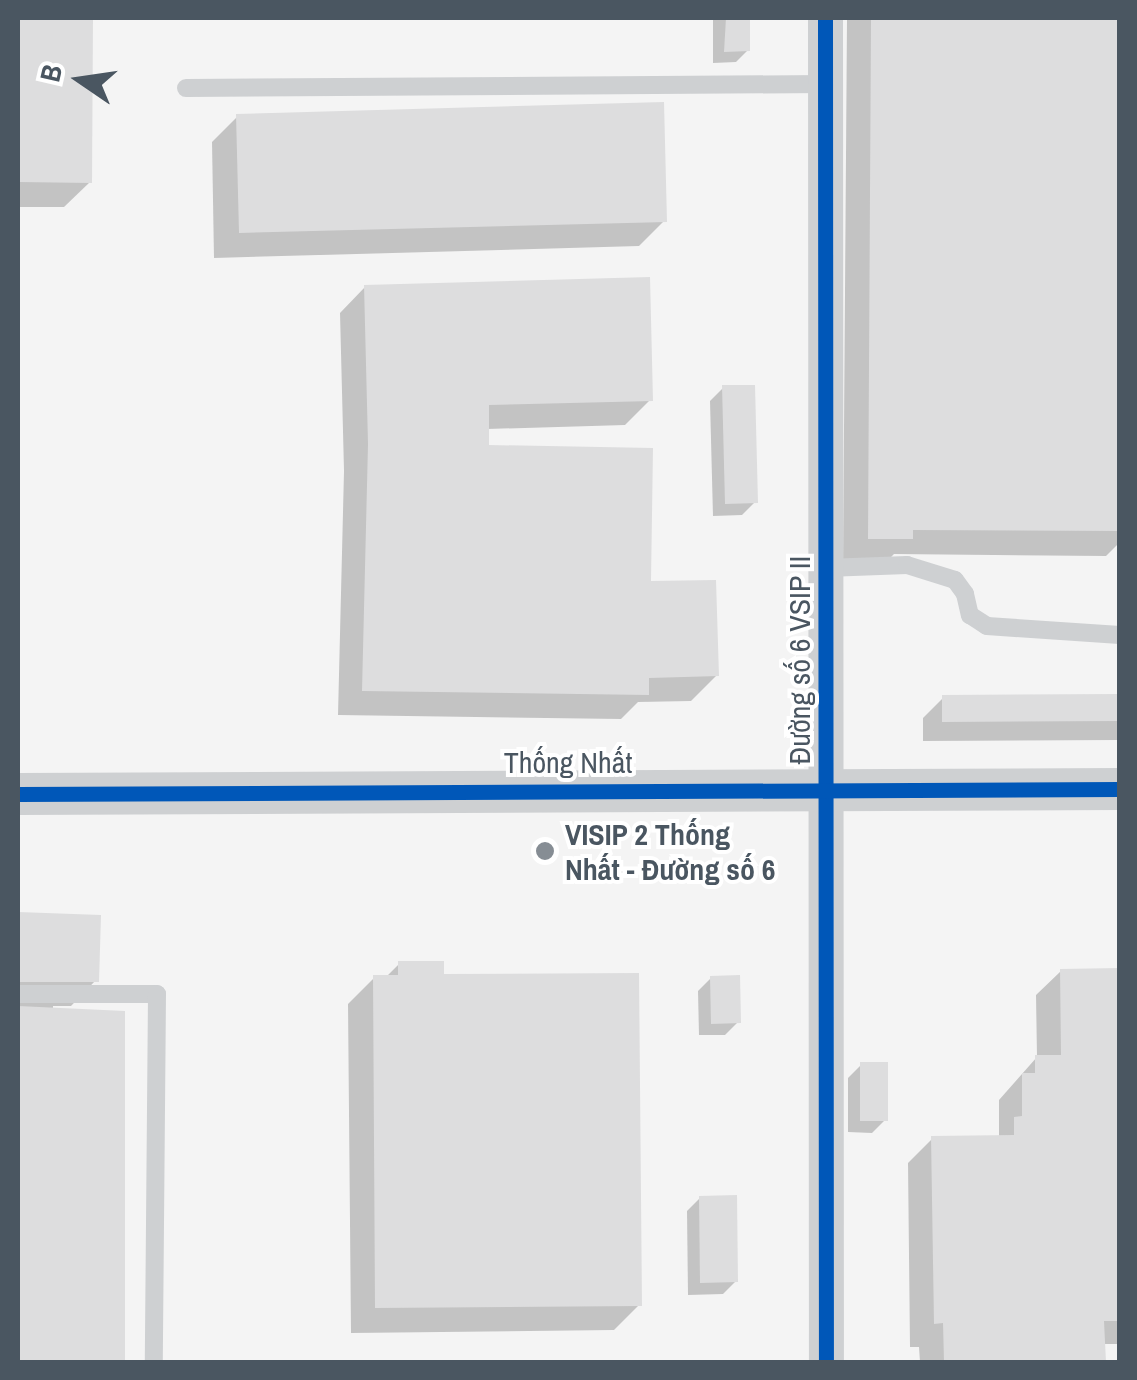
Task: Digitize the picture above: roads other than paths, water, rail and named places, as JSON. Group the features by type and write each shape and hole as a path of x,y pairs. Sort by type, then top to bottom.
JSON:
{"street":[{"name":"Đường số 6 VSIP II","path":"825,18 826,1362"},
{"name":"Thống Nhất","path":"18,794 1120,789"}],"lane":[{"path":"186,88 825,84"},
{"path":"826,568 907,565 955,580 966,594 970,616 988,626 1120,635"},
{"path":"18,994 157,994 154,1362"}],"place":[{"name":"VISIP 2 Thống Nhất - Đường số 6","path":"545,851"}]}
